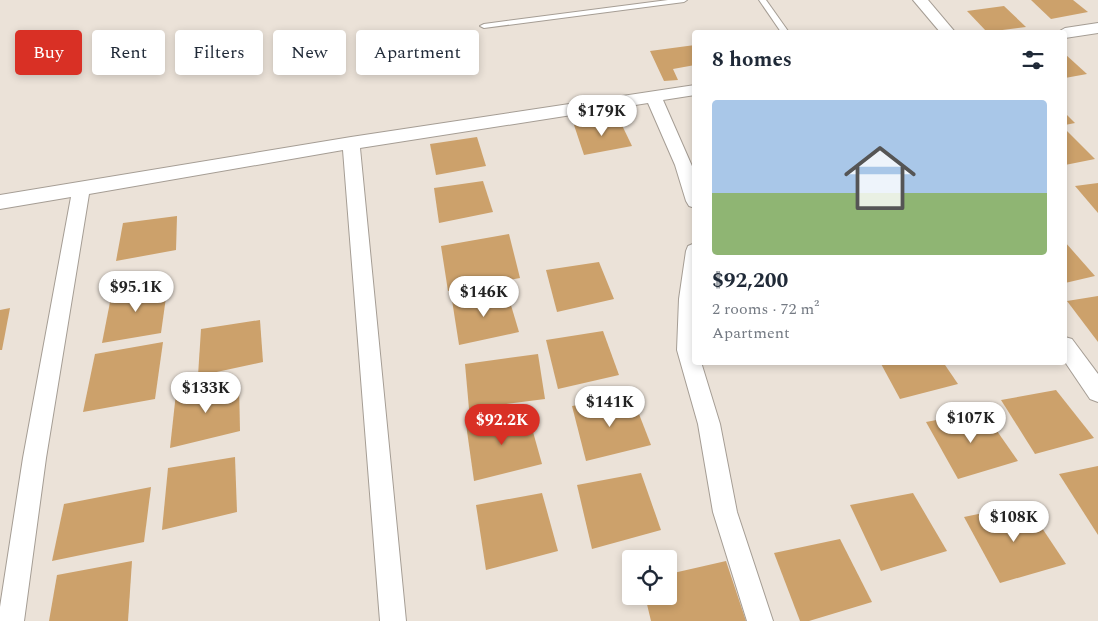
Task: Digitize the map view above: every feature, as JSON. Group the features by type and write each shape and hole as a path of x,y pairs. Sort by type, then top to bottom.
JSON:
{"street":[{"path":"920,0 946,30"},
{"path":"1067,33 1092,28 1098,44"},
{"path":"0,202 351,143 692,91"},
{"path":"654,97 684,165 692,190"},
{"path":"351,143 393,621"},
{"path":"11,621 18,553 44,391 81,188"},
{"path":"692,275 687,350 709,424 725,512 760,621"},
{"path":"1067,349 1098,392"}],"lane":[{"path":"484,26 684,0"},
{"path":"762,0 783,30"}],"building":[{"path":"1031,0 1073,0 1088,12 1051,19"},
{"path":"1004,6 1026,27 985,30 967,11"},
{"path":"692,45 692,66 673,69 678,80 664,81 650,51"},
{"path":"1067,56 1087,74 1067,78"},
{"path":"1067,115 1075,123 1067,125"},
{"path":"619,119 632,146 584,155 574,125"},
{"path":"1067,131 1095,159 1067,165"},
{"path":"477,137 486,166 436,175 430,144"},
{"path":"483,181 493,212 439,223 434,188"},
{"path":"1098,183 1098,213 1075,186"},
{"path":"177,216 176,250 116,261 123,223"},
{"path":"509,234 520,278 448,291 441,246"},
{"path":"1067,244 1095,276 1067,283"},
{"path":"599,262 614,299 557,312 546,270"},
{"path":"168,283 161,333 102,343 112,292"},
{"path":"507,292 519,332 459,345 452,300"},
{"path":"1098,296 1098,342 1067,301"},
{"path":"10,308 2,350 0,350 0,310"},
{"path":"260,320 263,362 198,376 201,329"},
{"path":"603,331 619,375 558,389 546,340"},
{"path":"163,342 155,399 83,412 95,354"},
{"path":"538,354 545,399 469,409 465,364"},
{"path":"882,365 945,365 958,384 900,399"},
{"path":"239,383 240,431 170,448 176,393"},
{"path":"1056,390 1094,438 1035,454 1001,400"},
{"path":"632,396 651,445 586,461 572,406"},
{"path":"983,411 1018,461 958,479 926,422"},
{"path":"528,414 542,464 474,481 466,424"},
{"path":"235,457 237,512 162,530 168,468"},
{"path":"1098,466 1098,535 1059,474"},
{"path":"641,473 661,530 592,549 577,485"},
{"path":"151,487 144,542 52,561 64,504"},
{"path":"542,493 558,551 486,570 476,505"},
{"path":"913,493 947,551 881,571 850,505"},
{"path":"1026,504 1066,564 1000,583 964,517"},
{"path":"840,539 872,602 809,621 800,621 774,553"},
{"path":"132,561 128,621 49,621 57,575"},
{"path":"726,561 746,621 651,621 647,605 677,605 677,572"}]}
